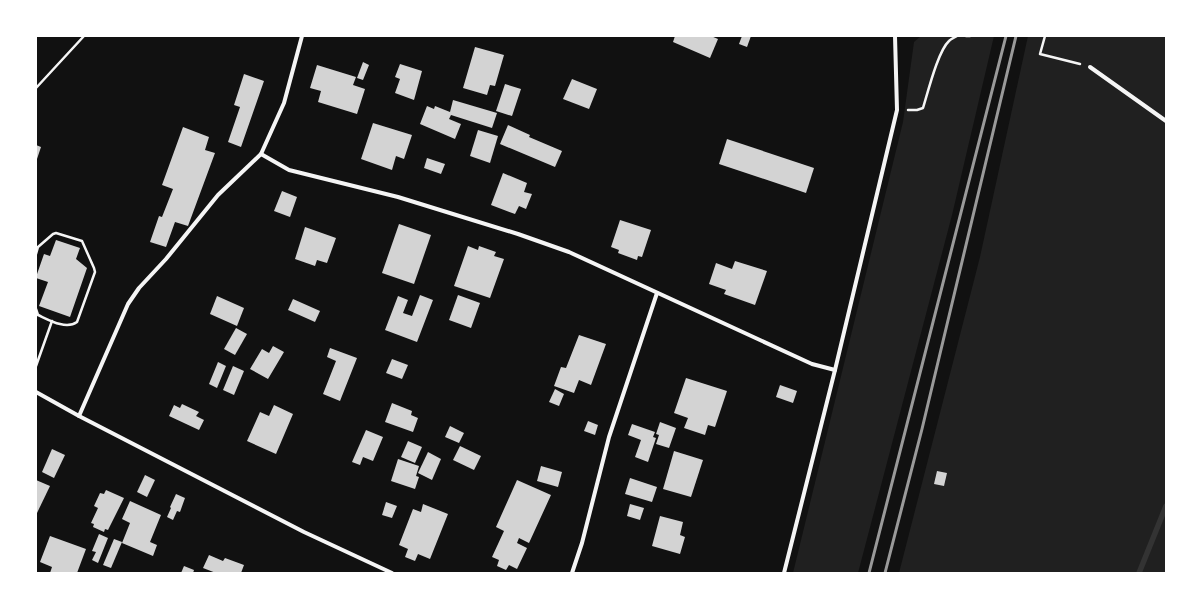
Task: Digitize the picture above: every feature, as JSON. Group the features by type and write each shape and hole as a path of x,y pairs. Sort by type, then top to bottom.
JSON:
{"street":[{"path":"79,416 128,304 138,288 166,259 218,195 261,154 284,103 302,36"},
{"path":"784,573 898,110 895,36"},
{"path":"1090,67 1166,121"},
{"path":"261,154 289,170 398,197 518,234 569,252 812,364 835,370"},
{"path":"572,573 582,543 610,437 657,293"},
{"path":"36,392 79,416 304,532 392,573"}],"path":[{"path":"36,88 84,36"},
{"path":"898,110 917,110 923,108 930,82 944,47 950,40 957,36"},
{"path":"1045,36 1040,54 1090,67"},
{"path":"36,254 38,248 56,233 82,241 95,272 77,322 73,325 68,326 38,315 36,309"},
{"path":"36,366 52,321"}],"shaded area":[{"path":"921,36 994,36 952,215 858,573 793,573 903,122 914,42"},
{"path":"1028,36 1166,36 1166,573 899,573 980,257"}],"building":[{"path":"675,36 711,36 718,39 710,58 673,42"},
{"path":"742,36 751,36 747,47 739,44"},
{"path":"475,47 504,55 495,86 490,85 487,95 463,88"},
{"path":"363,62 369,65 363,80 357,78"},
{"path":"400,64 422,71 414,100 395,93 400,79 395,77"},
{"path":"317,65 356,77 353,85 365,89 357,114 318,102 321,91 310,88"},
{"path":"244,74 264,81 241,147 228,142 240,107 234,105"},
{"path":"572,79 597,89 589,109 563,99"},
{"path":"505,84 521,89 512,116 496,111"},
{"path":"453,100 497,113 492,128 451,115 449,119 461,124 455,139 420,124 427,106 434,109 435,106 450,112"},
{"path":"373,123 412,135 404,159 396,156 392,170 361,159"},
{"path":"508,125 530,135 529,137 562,151 555,167 500,144"},
{"path":"183,127 209,137 205,150 215,153 188,226 175,222 166,247 150,242 159,216 162,217 173,189 162,185"},
{"path":"478,130 498,136 490,163 470,156"},
{"path":"727,139 814,168 806,193 719,164"},
{"path":"36,145 41,147 36,162"},
{"path":"427,158 445,164 441,174 424,168"},
{"path":"503,173 527,183 524,192 532,194 526,209 519,206 515,214 491,205"},
{"path":"282,191 297,197 290,217 274,211"},
{"path":"620,220 651,230 642,257 638,256 637,260 618,253 619,250 611,247"},
{"path":"399,224 431,235 414,284 382,273"},
{"path":"305,227 336,238 327,263 317,260 315,266 295,259"},
{"path":"56,240 80,248 76,259 87,268 70,317 39,306 48,282 36,277 44,254 50,256"},
{"path":"468,246 478,250 479,246 496,252 494,256 504,259 490,298 454,286"},
{"path":"735,261 767,271 755,305 724,294 726,290 709,284 716,263 732,269"},
{"path":"420,295 433,300 417,342 385,330 398,296 408,300 403,313 412,316"},
{"path":"458,295 480,303 471,328 449,320"},
{"path":"217,296 244,308 237,326 210,314"},
{"path":"293,299 320,311 315,322 288,310"},
{"path":"236,328 247,334 235,355 224,349"},
{"path":"579,335 606,344 591,385 579,380 574,393 554,386 561,367 566,368"},
{"path":"273,346 284,352 268,379 250,369 262,349 269,353"},
{"path":"330,348 357,358 340,401 323,394 336,361 327,357"},
{"path":"392,359 408,365 402,379 386,373"},
{"path":"218,362 226,366 217,388 209,384"},
{"path":"233,366 244,371 234,395 223,390"},
{"path":"686,378 727,391 715,427 708,425 705,435 684,428 688,418 674,413"},
{"path":"780,385 797,391 793,403 776,397"},
{"path":"555,389 564,394 559,406 549,402"},
{"path":"392,403 412,411 411,415 418,418 413,432 385,422"},
{"path":"182,404 199,412 196,416 204,420 199,430 169,416 174,405 180,408"},
{"path":"274,405 293,414 276,454 247,441 260,412 269,416"},
{"path":"588,421 598,425 595,435 584,431"},
{"path":"660,422 676,428 669,448 656,444 659,435 656,434"},
{"path":"632,424 655,432 653,437 656,438 648,462 635,457 641,440 628,435"},
{"path":"450,426 464,433 459,443 445,437"},
{"path":"366,430 383,437 373,461 363,457 360,465 352,462"},
{"path":"408,441 422,447 415,463 401,457"},
{"path":"460,446 481,456 474,470 453,460"},
{"path":"52,449 65,455 54,478 42,472"},
{"path":"674,451 703,460 691,497 663,489"},
{"path":"428,452 441,459 432,480 418,473"},
{"path":"398,459 419,466 416,476 419,477 415,489 391,481"},
{"path":"541,466 562,472 558,487 537,481"},
{"path":"937,471 947,473 944,486 934,484"},
{"path":"145,475 155,480 147,497 137,492"},
{"path":"630,478 657,487 652,502 625,494"},
{"path":"36,480 50,486 37,513 36,512"},
{"path":"517,480 551,495 529,543 519,538 517,543 527,548 517,569 509,565 506,570 497,566 499,560 492,557 504,531 496,527"},
{"path":"106,490 124,498 108,530 105,529 104,532 93,527 94,524 91,523 98,508 94,506 100,493 104,494"},
{"path":"176,494 185,498 180,512 177,511 173,520 167,517"},
{"path":"130,501 161,515 150,542 157,545 153,556 122,543 130,523 122,519"},
{"path":"386,502 397,506 392,518 382,515"},
{"path":"423,504 448,514 430,559 418,554 415,561 405,557 408,549 399,545 413,509 421,512"},
{"path":"630,504 644,508 640,520 627,516"},
{"path":"660,516 683,522 680,535 685,537 680,554 652,546"},
{"path":"99,534 108,538 98,563 92,560 96,552 92,551"},
{"path":"50,536 86,549 77,573 50,573 52,567 40,562"},
{"path":"114,539 122,542 111,568 103,565"},
{"path":"209,555 223,561 225,558 244,565 241,573 216,573 203,568"},
{"path":"184,566 194,570 193,573 181,573"}],"waterway":[{"path":"1139,573 1166,506"}],"railway":[{"path":"869,573 1006,36"},
{"path":"885,573 922,429 1016,36"}]}
